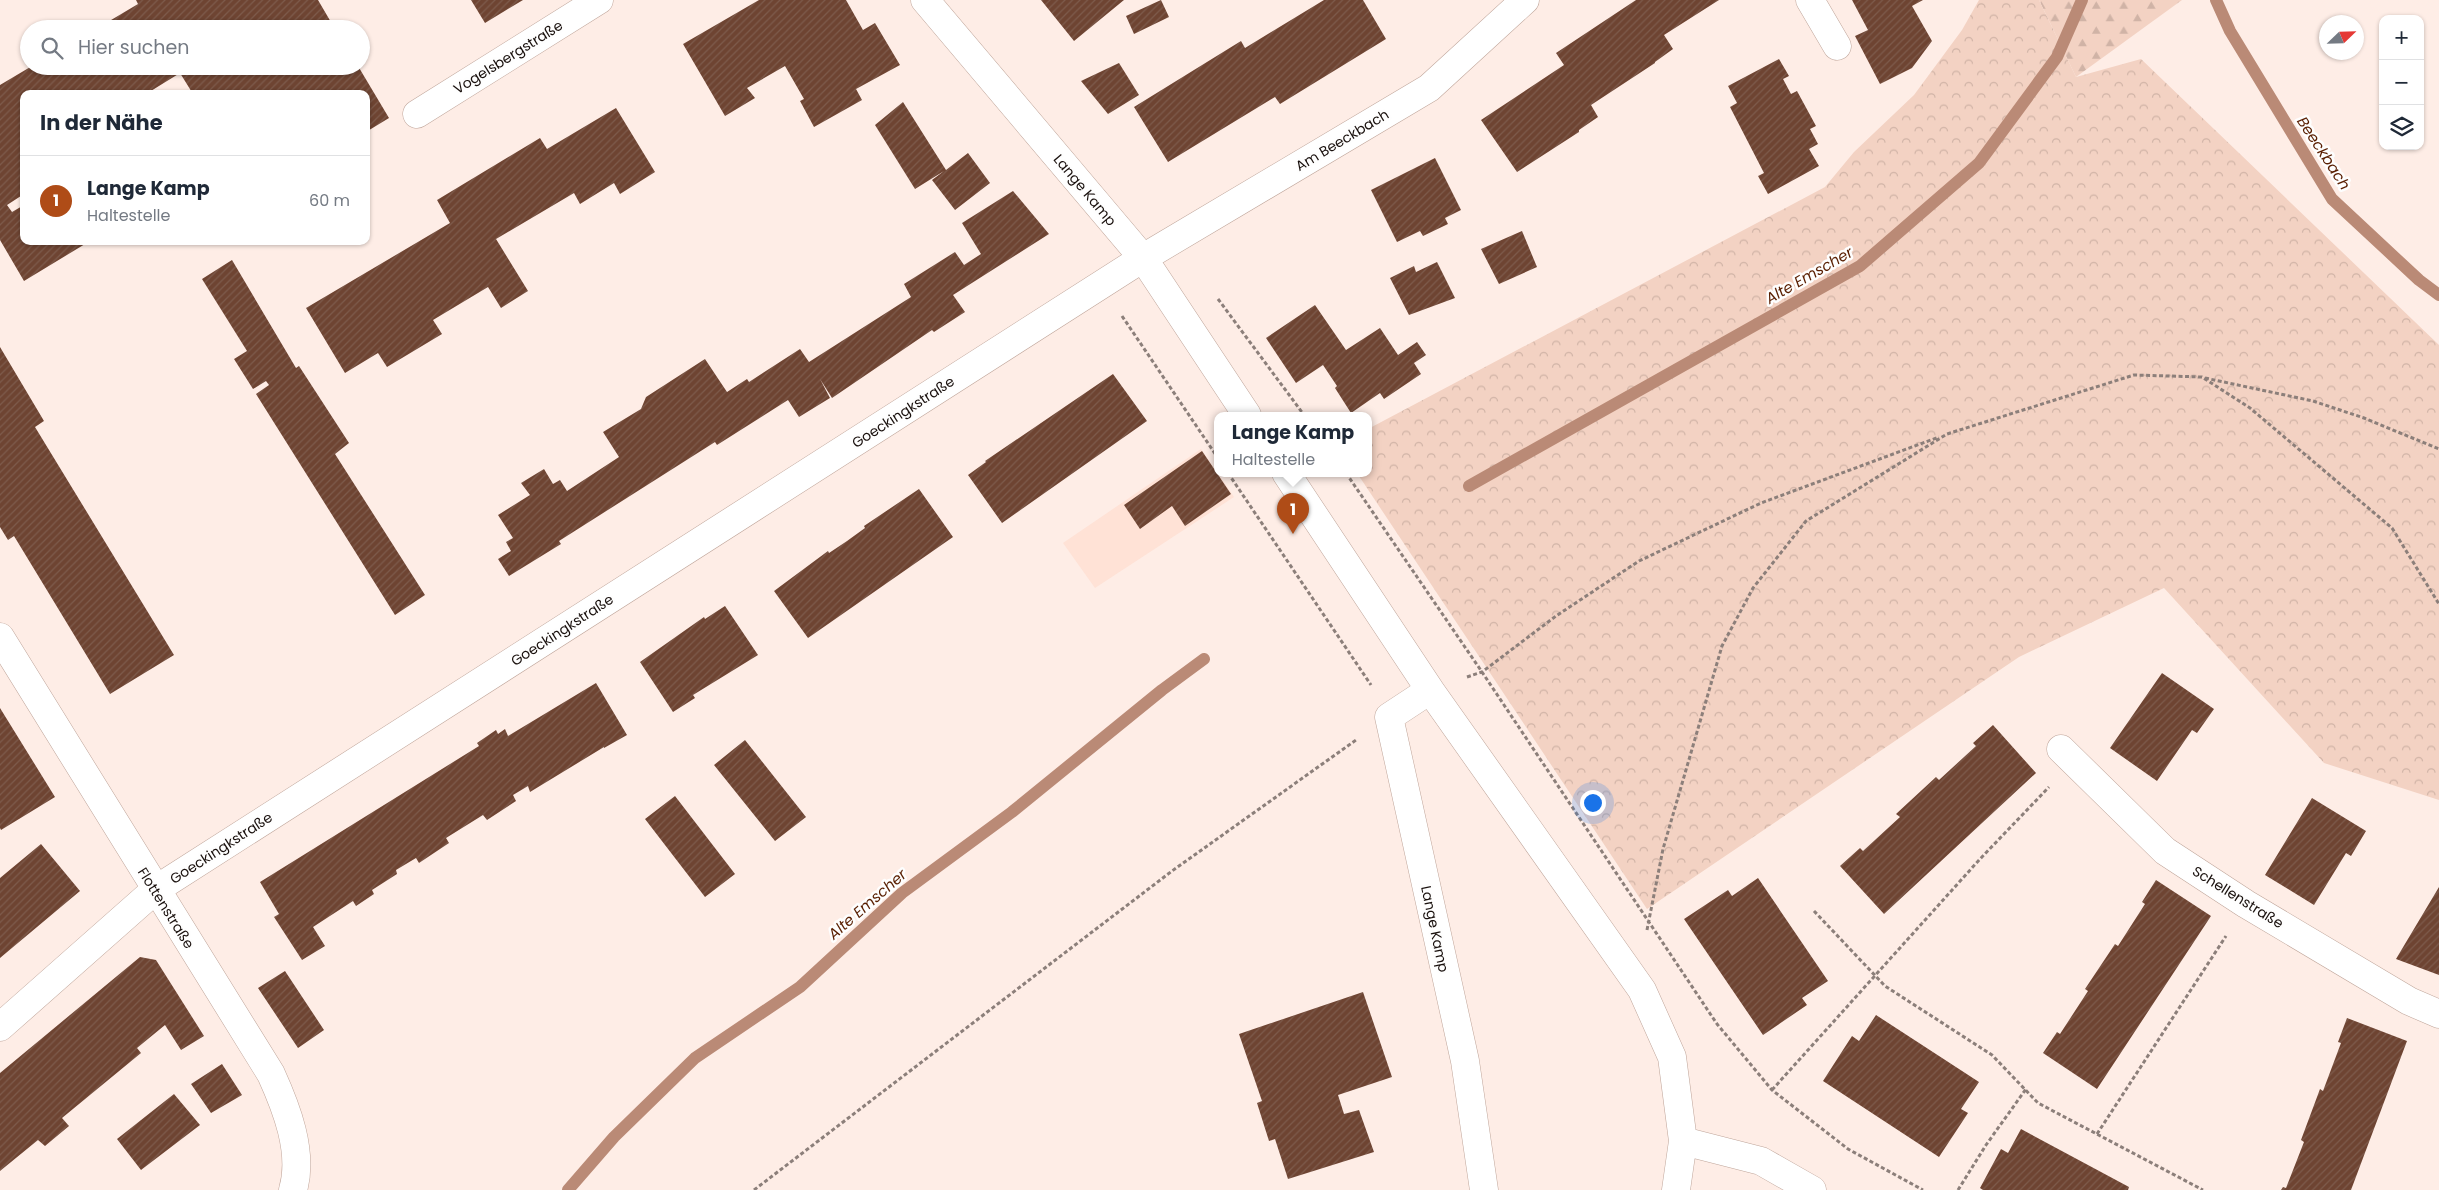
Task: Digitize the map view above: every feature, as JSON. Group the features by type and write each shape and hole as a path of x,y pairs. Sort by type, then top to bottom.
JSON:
{"street":[{"name":"Vogelsbergstraße","path":"417,114 600,0"},
{"name":"Lange Kamp","path":"925,0 1143,258 1245,412"},
{"name":"Am Beeckbach","path":"1143,258 1429,88 1526,0"},
{"path":"1810,0 1837,46"},
{"name":"Goeckingkstraße","path":"0,1027 155,890 1143,258"},
{"path":"1289,477 1430,690 1642,990 1672,1057 1683,1141 1676,1190"},
{"name":"Flottenstraße","path":"0,637 270,1074 287,1108 294,1138 295,1182 293,1190"},
{"path":"1389,717 1430,690"},
{"name":"Lange Kamp","path":"1389,717 1464,1062 1484,1190"},
{"name":"Schellenstraße","path":"2067,755 2165,851 2246,904 2408,1001 2439,1014"},
{"path":"1683,1141 1761,1161 1812,1190"}],"path":[{"path":"1101,285 1214,452"},
{"path":"1215,296 1302,412"},
{"path":"1430,690 1482,672 1556,616 1639,561 1761,503 1947,434 2134,375 2202,377 2313,401 2364,418 2439,449"},
{"path":"2202,377 2250,408 2392,528 2439,604"},
{"path":"1646,931 1663,849 1722,646 1753,588 1806,521 1947,434"},
{"path":"754,1190 1172,871 1389,717 1370,682 1231,477"},
{"path":"1349,477 1718,1024 1772,1090 1848,1150 1923,1190"},
{"path":"1772,1090 1980,858 2067,755"},
{"path":"2097,1134 2246,904"},
{"path":"1814,910 1885,986 1992,1055 2038,1103 2203,1190"},
{"path":"1958,1190 1986,1145 2026,1089"}],"shaded area":[{"path":"1201,449 1214,468 1214,477 1220,477 1234,497 1095,588 1063,543"}],"green space":[{"path":"1979,0 2039,0 2076,77 2141,59 2439,345 2439,800 2324,763 2164,588 2019,657 1647,909 1360,477 1372,477 1372,427 1825,187 1854,152 1914,95 1962,30"},
{"path":"2039,0 2182,0 2076,77"}],"building":[{"path":"136,0 318,0 330,20 111,20 138,4"},
{"path":"471,0 523,0 485,23"},
{"path":"759,0 846,0 863,30 875,23 900,65 856,89 862,100 814,127 800,101 804,99 785,66 747,88 755,98 725,116 683,44"},
{"path":"1041,0 1124,0 1074,41"},
{"path":"1161,0 1169,17 1134,34 1126,16"},
{"path":"1324,0 1363,0 1386,39 1280,104 1275,97 1168,162 1134,107 1241,41 1245,48"},
{"path":"1636,0 1719,0 1664,35 1673,49 1591,105 1598,117 1579,130 1579,132 1517,172 1481,120 1564,65 1556,53"},
{"path":"1852,0 1923,0 1912,6 1932,41 1912,68 1880,84 1855,36 1868,30"},
{"path":"1779,59 1789,76 1783,79 1791,94 1797,91 1816,126 1810,129 1818,144 1809,149 1819,166 1768,194 1758,176 1764,173 1730,107 1737,103 1728,86"},
{"path":"1119,63 1139,95 1108,114 1081,81"},
{"path":"20,73 20,75 177,75 152,90 20,90 20,197 7,205 12,212 20,207 20,245 83,245 24,281 0,240 0,85"},
{"path":"181,75 363,75 389,118 370,130 370,90 191,90"},
{"path":"903,102 946,170 968,153 990,183 955,210 932,180 944,171 915,189 875,125"},
{"path":"616,108 655,172 620,194 614,183 580,204 574,193 496,239 528,291 501,308 488,287 433,320 442,334 387,367 378,353 345,373 306,308 450,223 437,200 540,138 547,149"},
{"path":"1435,158 1461,210 1445,218 1448,224 1423,236 1420,231 1397,242 1371,190"},
{"path":"1013,191 1049,234 953,295 965,312 934,332 932,330 832,398 820,379 830,398 799,417 788,400 717,445 715,442 559,541 561,544 509,576 498,559 511,551 506,542 513,538 498,515 530,495 521,483 544,469 553,484 560,480 567,491 619,457 603,432 641,409 646,397 705,359 727,392 747,379 749,382 800,349 809,362 911,297 904,284 955,252 964,265 981,254 962,223"},
{"path":"1522,231 1537,267 1499,284 1481,249"},
{"path":"232,260 296,368 299,366 349,443 335,454 425,595 395,615 256,394 269,385 266,381 253,389 234,359 247,351 202,279"},
{"path":"1437,262 1455,298 1409,315 1390,278 1414,266 1416,272"},
{"path":"1315,305 1346,350 1380,328 1398,355 1417,342 1426,355 1414,363 1421,374 1384,399 1380,393 1350,412 1335,388 1337,386 1323,365 1296,383 1266,338"},
{"path":"0,347 44,421 35,427 174,655 110,694 14,536 8,540 0,527"},
{"path":"1113,374 1147,421 1002,523 968,475 985,461"},
{"path":"1202,451 1214,469 1214,477 1220,477 1231,494 1185,526 1172,506 1140,529 1124,505"},
{"path":"919,489 953,537 808,638 774,591 828,551 829,553 847,541 865,528 864,526"},
{"path":"725,606 758,655 693,695 695,698 673,712 640,662 704,617 705,619"},
{"path":"2162,673 2214,709 2197,733 2192,730 2157,781 2110,748"},
{"path":"596,683 627,735 530,792 528,786 513,795 516,801 487,820 483,815 446,838 449,843 419,863 416,858 396,870 397,874 372,890 374,894 356,906 353,901 313,927 325,946 302,960 274,917 279,914 260,882 479,746 477,743 496,730 498,734 505,729 508,736"},
{"path":"0,708 55,797 1,830 0,828"},
{"path":"1993,725 2036,773 1884,914 1840,866 1860,848 1863,851 1900,817 1896,814 1936,777 1939,780 1976,746 1973,743"},
{"path":"745,740 806,817 775,841 714,765"},
{"path":"675,796 735,874 705,897 645,819"},
{"path":"2312,798 2366,831 2351,856 2346,853 2314,905 2265,875"},
{"path":"41,844 80,891 0,958 0,878"},
{"path":"1758,878 1828,981 1802,998 1807,1005 1763,1035 1684,919 1728,890 1732,896"},
{"path":"2156,880 2211,916 2097,1089 2043,1053 2057,1032 2060,1034 2088,991 2085,989 2115,944 2118,946 2145,904 2142,902"},
{"path":"2439,887 2439,975 2396,959"},
{"path":"140,957 156,960 204,1036 181,1050 165,1025 137,1048 141,1053 62,1118 69,1126 45,1146 38,1140 0,1171 0,1073"},
{"path":"285,971 324,1030 298,1048 258,988"},
{"path":"1363,992 1392,1077 1338,1095 1344,1114 1359,1110 1374,1152 1288,1179 1275,1139 1269,1141 1257,1103 1262,1101 1239,1034"},
{"path":"1876,1015 1979,1082 1961,1109 1968,1113 1939,1157 1823,1081 1852,1036 1859,1041"},
{"path":"2347,1018 2407,1041 2351,1190 2281,1190 2283,1187 2286,1188 2304,1142 2301,1140 2320,1089 2323,1091 2341,1043 2338,1042"},
{"path":"222,1064 242,1095 211,1113 191,1084"},
{"path":"174,1094 200,1125 141,1170 117,1139"},
{"path":"2021,1129 2129,1187 2128,1190 1983,1190 1980,1188 2001,1149 2008,1153"}],"waterway":[{"name":"Alte Emscher","path":"1469,486 1860,266 1979,163 2057,57 2082,0"},
{"name":"Beeckbach","path":"2216,0 2230,31 2332,199 2419,280 2439,295"},
{"name":"Alte Emscher","path":"568,1190 614,1137 695,1058 800,987 902,893 1012,812 1162,690 1204,659"}],"place":[{"name":"Lange Kamp","path":"1293,534"}]}
